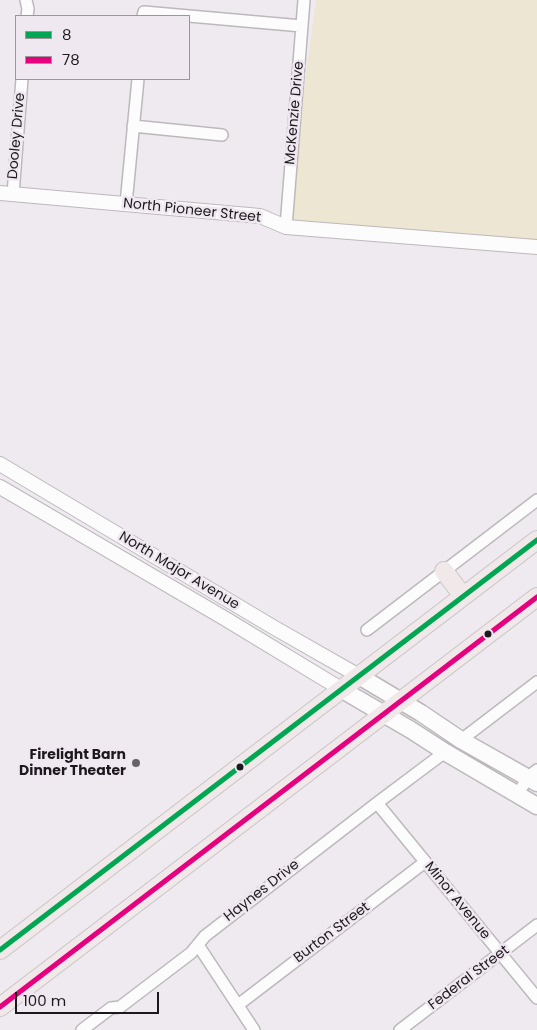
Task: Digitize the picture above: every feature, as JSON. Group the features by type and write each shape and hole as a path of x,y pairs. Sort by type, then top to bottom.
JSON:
{"main road":[{"path":"0,950 537,540"},
{"path":"444,571 464,596"},
{"path":"0,1007 537,597"},
{"path":"359,676 462,740 534,777"},
{"path":"342,689 537,806"}],"street":[{"path":"26,0 27,15"},
{"name":"McKenzie Drive","path":"286,227 304,0"},
{"path":"143,14 156,15"},
{"path":"190,18 302,26"},
{"name":"Dooley Drive","path":"6,193 22,80"},
{"path":"126,204 138,80"},
{"path":"133,126 222,135"},
{"name":"North Pioneer Street","path":"6,193 260,216 286,227 537,247"},
{"name":"North Major Avenue","path":"0,464 272,627 359,676"},
{"name":"North Major Avenue","path":"0,487 342,689"},
{"path":"30,504 40,487"},
{"path":"367,630 537,500"},
{"path":"128,563 139,547"},
{"path":"462,740 537,682"},
{"name":"Haynes Drive","path":"82,1030 111,1008 120,1007 191,953 205,936 445,752"},
{"path":"518,794 534,777"},
{"name":"Minor Avenue","path":"377,803 537,998"},
{"name":"Burton Street","path":"238,1005 425,862"},
{"name":"Federal Street","path":"400,1030 537,925"},
{"path":"198,944 254,1030"}],"sand":[{"path":"316,0 537,0 537,247 286,227"}],"transit line":[{"name":"8","path":"0,950 537,540"},
{"name":"78","path":"0,1007 537,597"}],"place":[{"name":"Firelight Barn Dinner Theater","path":"136,763"}]}
